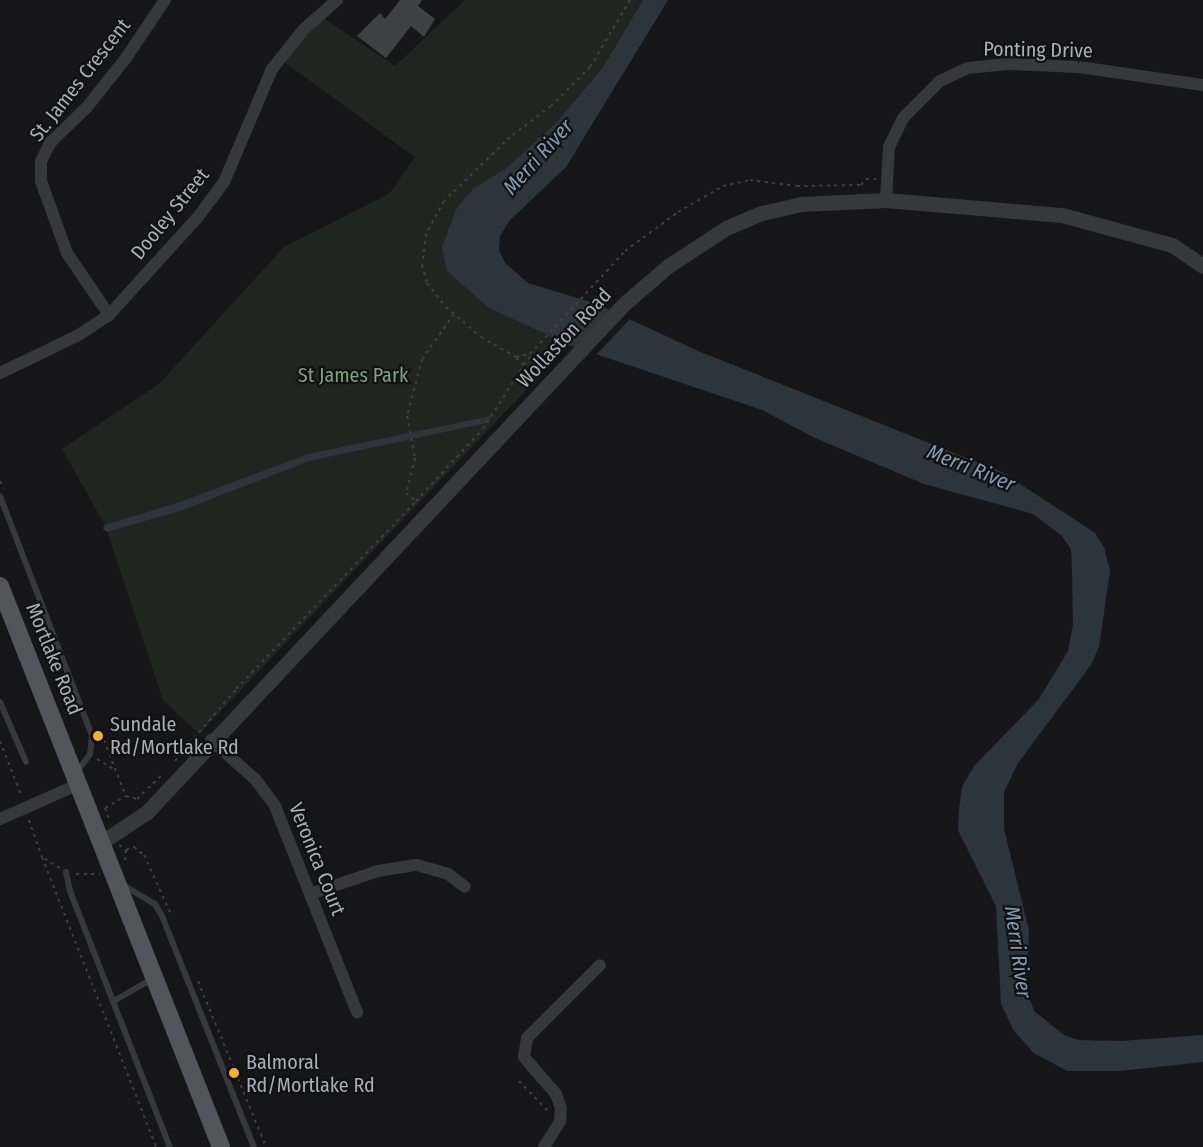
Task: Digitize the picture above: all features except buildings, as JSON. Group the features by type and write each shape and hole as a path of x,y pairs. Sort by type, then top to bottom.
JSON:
{"main road":[{"name":"Mortlake Road","path":"0,587 92,815 153,978 221,1147"}],"street":[{"name":"St. James Crescent","path":"110,315 67,253 41,181 41,161 50,143 87,107 126,58 165,0"},
{"name":"Dooley Street","path":"0,373 77,336 110,315 198,218 224,182 272,69 304,29 337,0"},
{"name":"Ponting Drive","path":"886,200 889,147 903,118 940,81 968,68 1008,64 1079,67 1203,86"},
{"name":"Wollaston Road","path":"102,842 137,821 625,303 698,246 762,213 801,204 886,200 1062,214 1172,245 1203,266"},
{"name":"Veronica Court","path":"211,740 267,792 357,1012"},
{"path":"0,819 77,779"},
{"path":"310,894 378,871 417,865 448,874 465,887"},
{"path":"543,1147 560,1121 561,1108 556,1094 524,1057 527,1038 600,965"}],"lane":[{"path":"0,496 93,736 90,754 77,779"},
{"path":"0,702 26,762"},
{"path":"66,872 70,891 170,1147"},
{"path":"117,882 155,904 162,916 254,1147"},
{"path":"114,1001 153,978"}],"path":[{"path":"524,364 454,314 427,284 422,265 426,234 444,201 510,137 551,106 590,67 630,0"},
{"path":"509,354 524,357 635,243 723,186 750,180 797,186 861,185 866,179 888,178"},
{"path":"416,501 406,492 415,458 407,416 422,359 454,314"},
{"path":"172,764 236,689 483,429 537,346"},
{"path":"90,754 117,772 126,796"},
{"path":"92,815 126,796 137,799 165,772"},
{"path":"519,1081 533,1094 550,1116"},
{"path":"533,1094 544,1082"}],"green space":[{"name":"St James Park","path":"465,0 643,0 603,67 557,122 505,169 473,189 489,308 569,345 199,734 163,700 105,525 62,449 159,384 284,247 390,193 415,157 280,59 319,15 395,66"}],"water":[{"name":"Merri River","path":"643,0 668,0 566,167 510,220 500,236 499,250 505,263 528,283 597,304 698,351 1002,472 1095,533 1104,547 1110,571 1099,647 1091,665 1018,763 1004,792 1004,829 1029,930 1027,990 1034,1011 1064,1035 1078,1040 1121,1041 1203,1035 1203,1062 1120,1071 1067,1071 1034,1053 1014,1031 1001,1004 996,906 958,830 959,810 962,787 974,766 1039,699 1068,651 1073,624 1071,549 1062,536 1033,514 924,484 815,438 762,410 569,345 489,308 447,271 442,247 457,208 473,189 505,169 557,122 603,67"},
{"path":"491,416 487,423 309,461 183,510 107,532 103,529 105,525 180,502 308,454"}],"pier":[{"path":"613,309 631,318 593,358 574,350"}],"place":[{"name":"Sundale Rd/Mortlake Rd","path":"98,736"},
{"name":"Balmoral Rd/Mortlake Rd","path":"234,1073"}]}
